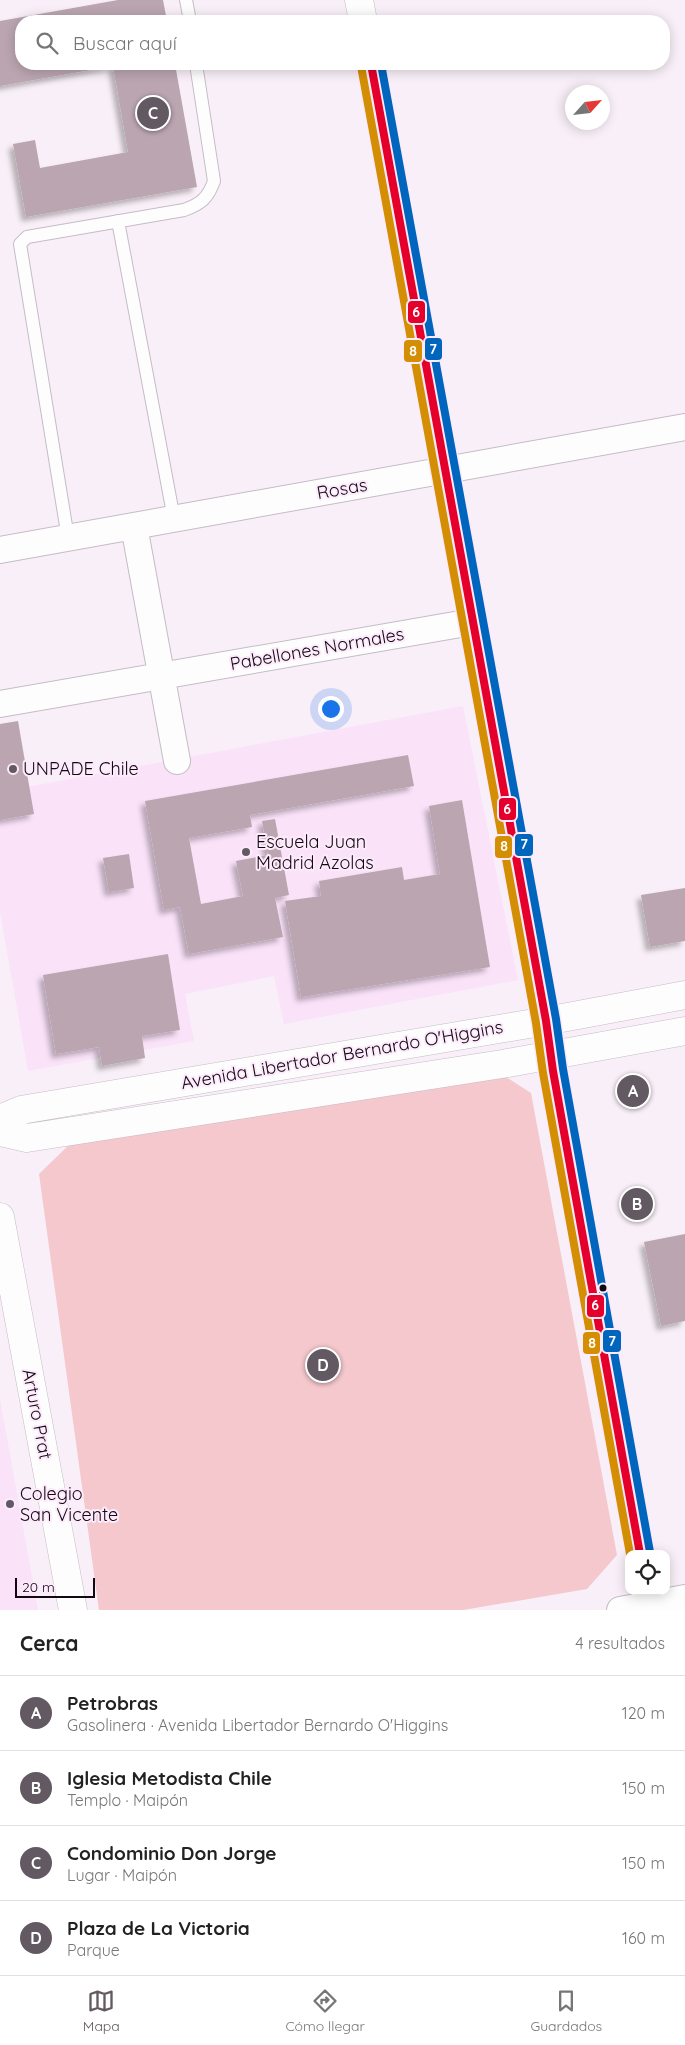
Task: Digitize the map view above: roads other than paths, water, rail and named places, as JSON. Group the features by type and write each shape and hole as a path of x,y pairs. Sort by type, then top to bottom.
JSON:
{"street":[{"path":"359,0 362,15"},
{"path":"372,70 546,1021 550,1056 639,1550"},
{"name":"Rosas","path":"0,550 685,427"},
{"path":"134,526 177,761"},
{"name":"Pabellones Normales","path":"0,704 472,622"},
{"name":"Avenida Libertador Bernardo O'Higgins","path":"0,1119 21,1110 546,1021 685,995"},
{"name":"Avenida Libertador Bernardo O'Higgins","path":"0,1132 27,1138 550,1056 685,1031"},
{"name":"Arturo Prat","path":"0,1217 73,1610"},
{"path":"620,1610 648,1602 685,1598"}],"lane":[{"path":"186,0 189,15"},
{"path":"68,538 20,244 27,237 184,210 199,205 209,196 214,181 197,70"},
{"path":"118,222 174,519"}],"place":[{"name":"Condominio Don Jorge","path":"153,113"},
{"name":"UNPADE Chile","path":"13,769"},
{"name":"Escuela Juan Madrid Azolas","path":"246,852"},
{"name":"Petrobras","path":"633,1091"},
{"name":"Iglesia Metodista Chile","path":"637,1204"},
{"name":"Plaza de La Victoria","path":"323,1365"},
{"name":"Colegio San Vicente","path":"10,1504"}]}
